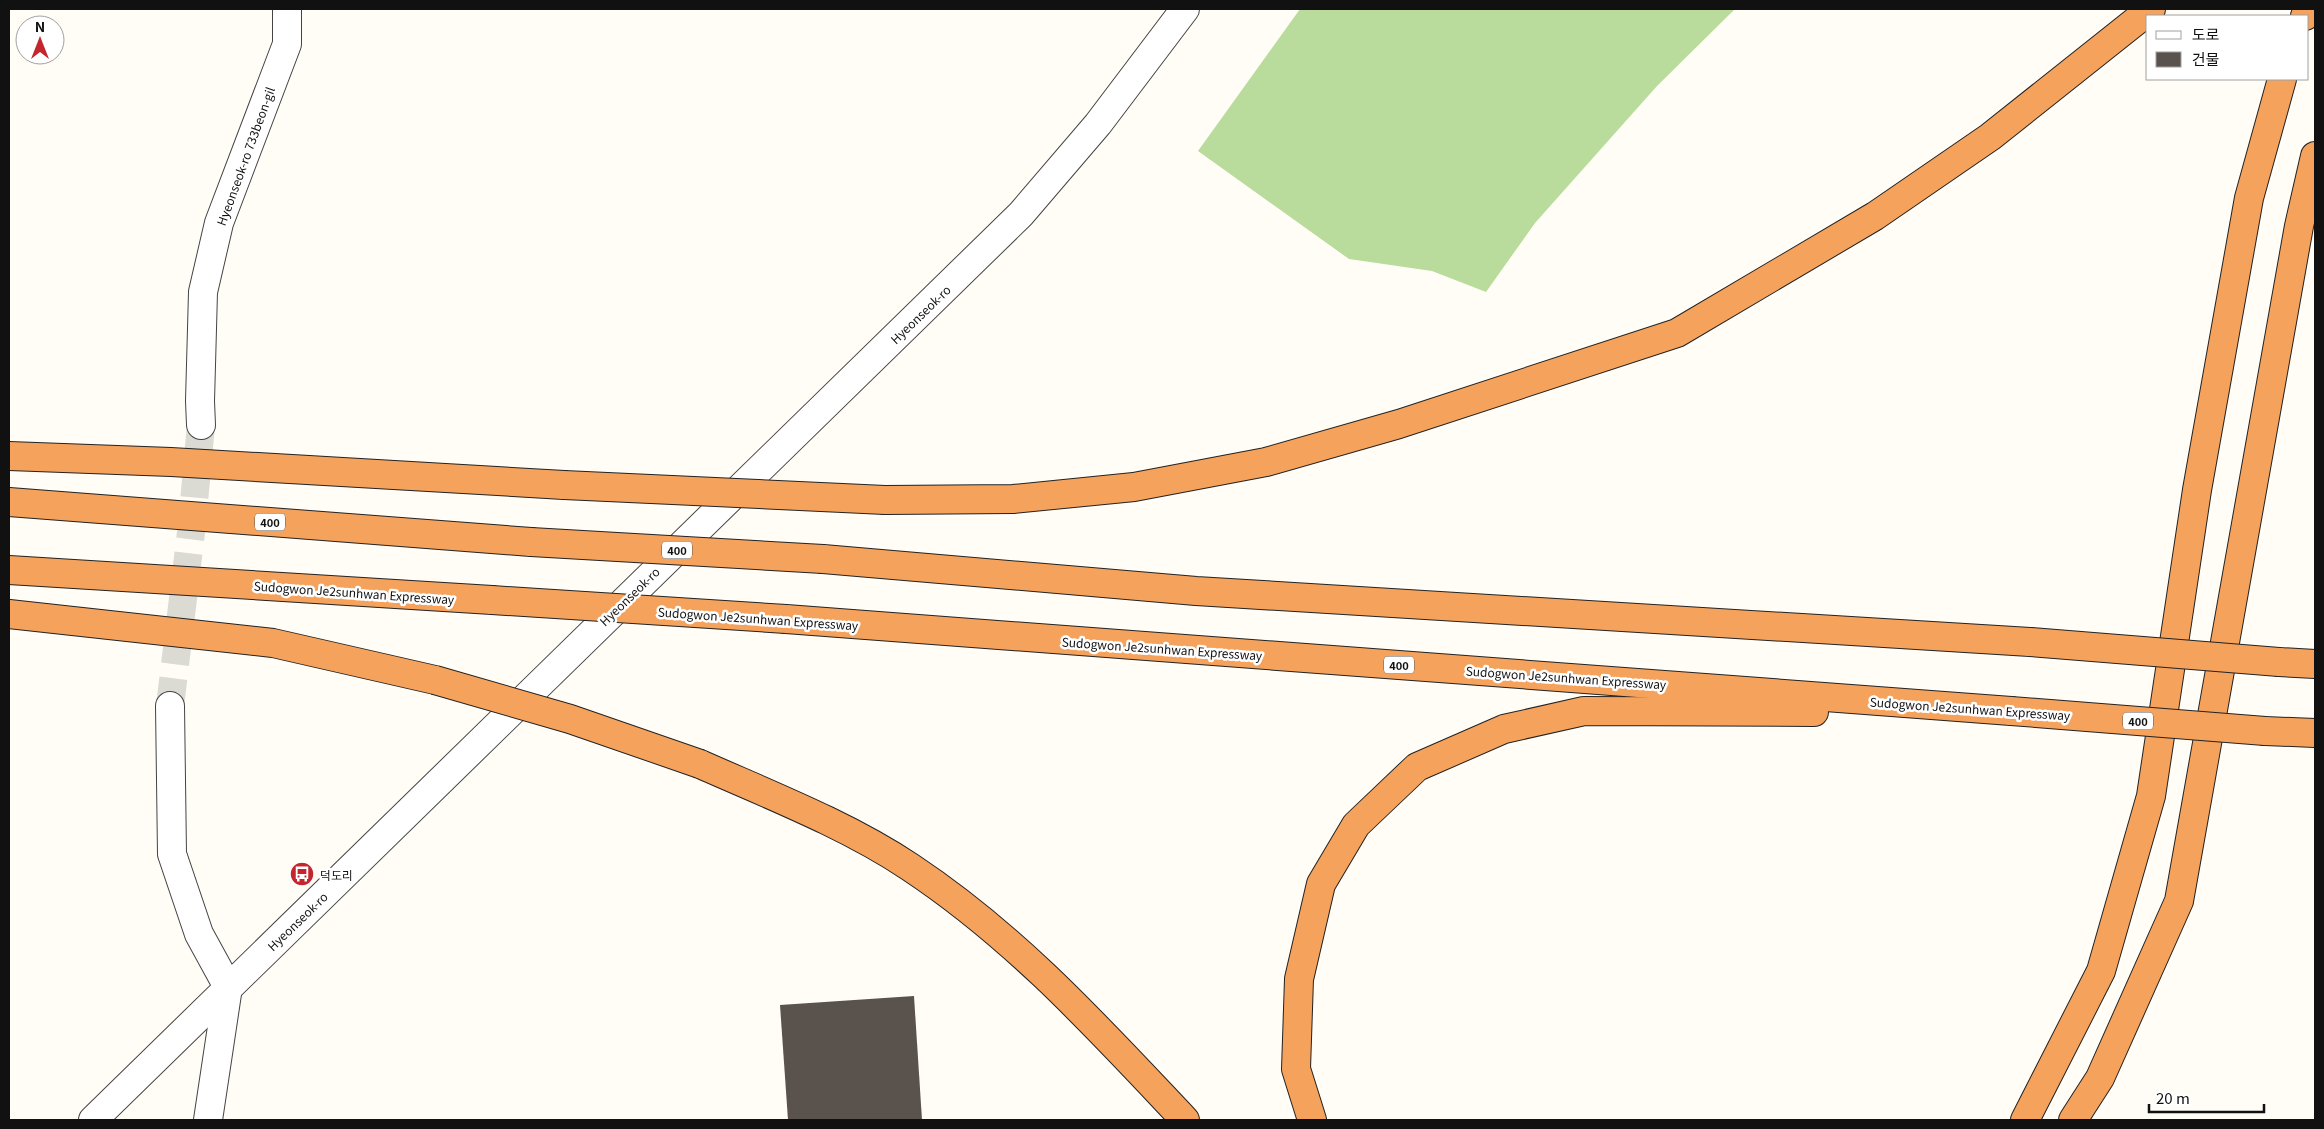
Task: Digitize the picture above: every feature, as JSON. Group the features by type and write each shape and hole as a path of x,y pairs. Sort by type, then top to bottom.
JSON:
{"highway":[{"path":"9,456 171,462 564,485 885,500 1013,499 1134,488 1266,462 1399,424 1677,333 1883,210 1990,137 2151,9"},
{"path":"2025,1120 2101,971 2151,796 2197,490 2249,198 2282,80"},
{"path":"2073,1120 2100,1078 2179,901 2299,226 2315,156"},
{"name":"400","path":"9,502 531,542 822,558 1196,590 2030,642 2315,664"},
{"name":"Sudogwon Je2sunhwan Expressway","path":"9,570 786,619 2315,734"},
{"path":"9,614 273,643 435,680 570,718 700,764 845,830 909,866 985,921 1077,1005 1185,1120"},
{"path":"1312,1120 1296,1069 1299,979 1321,884 1356,825 1417,766 1504,729 1584,711 1916,713 2011,711"}],"street":[{"name":"Hyeonseok-ro 733beon-gil","path":"201,425 203,292 219,222 287,44 287,9"},
{"name":"Hyeonseok-ro","path":"93,1120 1022,214 1098,124 1185,9"},
{"path":"170,706 172,854 199,934 228,987 208,1120"}],"green space":[{"path":"1300,9 1735,9 1657,86 1535,223 1486,292 1432,271 1349,259 1198,151"}],"building":[{"path":"914,996 922,1120 788,1120 780,1005"}],"tunnel":[{"path":"170,706 192,524 201,425"}],"place":[{"name":"덕도리","path":"302,874"}]}
